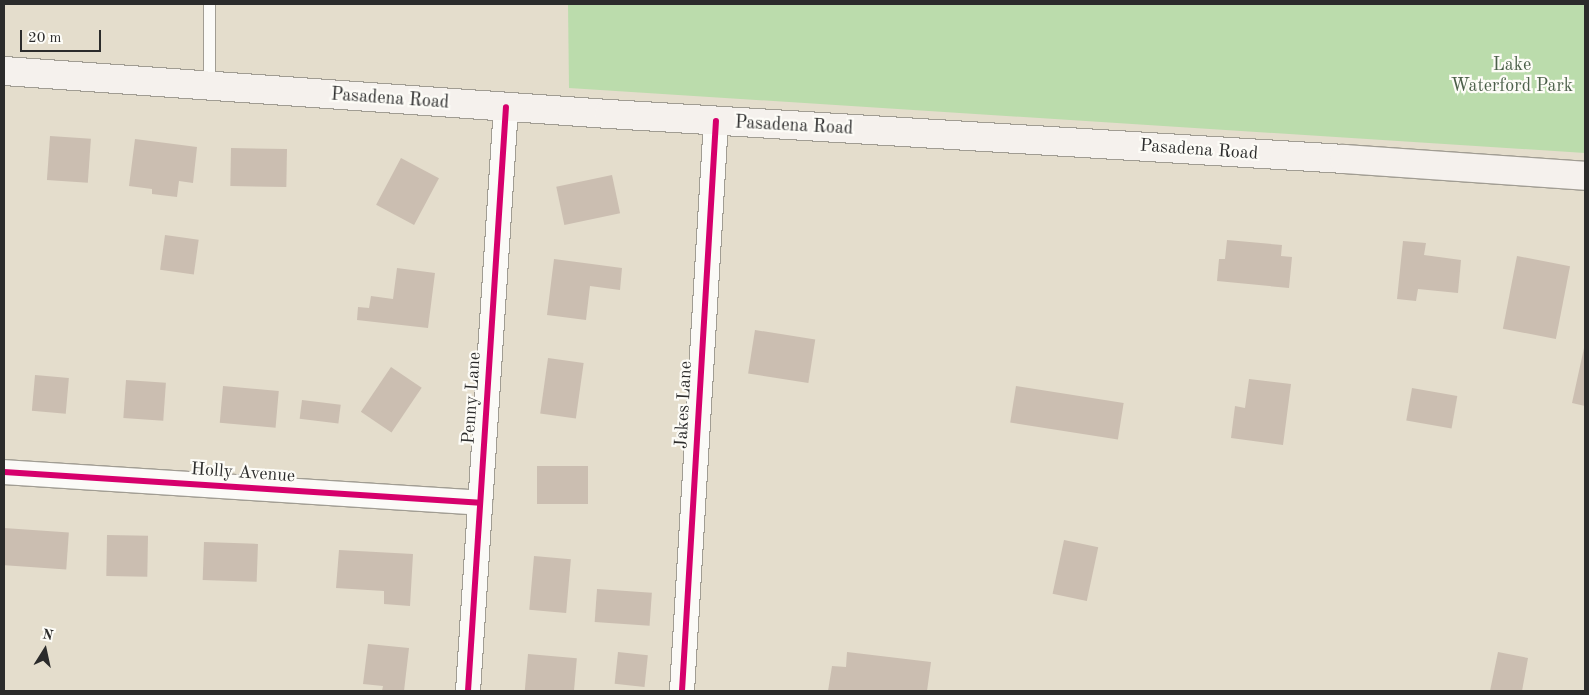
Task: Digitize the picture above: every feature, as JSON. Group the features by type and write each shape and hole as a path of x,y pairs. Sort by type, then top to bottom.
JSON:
{"main road":[{"name":"Pasadena Road","path":"4,72 716,121 1377,161 1585,176"}],"street":[{"name":"Penny Lane","path":"468,691 506,107"},
{"name":"Jakes Lane","path":"682,691 716,121"},
{"name":"Holly Avenue","path":"4,472 480,503"}],"lane":[{"path":"209,4 209,86"}],"green space":[{"name":"Lake Waterford Park","path":"568,4 1585,4 1585,153 569,88"}],"building":[{"path":"50,136 91,139 88,183 47,180"},
{"path":"135,139 197,147 193,183 179,181 177,197 152,194 152,189 129,186"},
{"path":"231,148 287,149 286,187 230,186"},
{"path":"401,158 439,178 414,225 376,205"},
{"path":"612,175 620,213 564,225 556,187"},
{"path":"165,235 199,240 194,274 160,270"},
{"path":"1227,240 1282,245 1281,256 1292,257 1289,288 1217,281 1219,259 1225,259"},
{"path":"1403,241 1426,243 1424,255 1461,260 1458,293 1418,289 1416,301 1397,299"},
{"path":"1517,256 1570,266 1556,339 1503,329"},
{"path":"554,259 622,268 620,290 590,286 586,320 547,315"},
{"path":"397,268 435,273 428,328 357,320 358,307 369,308 371,296 393,299"},
{"path":"755,330 815,340 808,383 748,373"},
{"path":"1585,348 1585,406 1572,403"},
{"path":"548,358 584,363 576,418 540,413"},
{"path":"391,367 422,388 391,432 361,412"},
{"path":"35,375 69,378 66,414 32,411"},
{"path":"1249,379 1291,384 1283,445 1231,438 1235,406 1245,408"},
{"path":"126,380 166,383 163,421 123,418"},
{"path":"223,386 279,391 276,428 220,423"},
{"path":"1016,386 1124,403 1118,440 1010,423"},
{"path":"1412,388 1457,396 1452,428 1406,420"},
{"path":"302,400 341,405 338,424 300,419"},
{"path":"537,466 588,466 588,504 537,504"},
{"path":"4,528 69,533 66,569 4,565"},
{"path":"107,535 148,536 147,577 106,576"},
{"path":"1064,540 1098,547 1087,601 1053,594"},
{"path":"204,542 258,544 257,582 203,580"},
{"path":"339,550 413,554 410,606 384,604 384,591 336,588"},
{"path":"534,556 571,559 566,613 529,610"},
{"path":"597,589 652,593 650,626 595,622"},
{"path":"368,644 409,648 404,691 382,691 383,686 363,684"},
{"path":"618,652 648,655 644,687 615,684"},
{"path":"847,652 931,662 927,691 828,691 832,666 846,667"},
{"path":"1498,652 1528,658 1522,691 1490,691"},
{"path":"528,654 577,658 574,691 525,691"}],"cycle path":[{"path":"468,691 506,107"},
{"path":"682,691 716,121"},
{"path":"4,472 480,503"}]}
